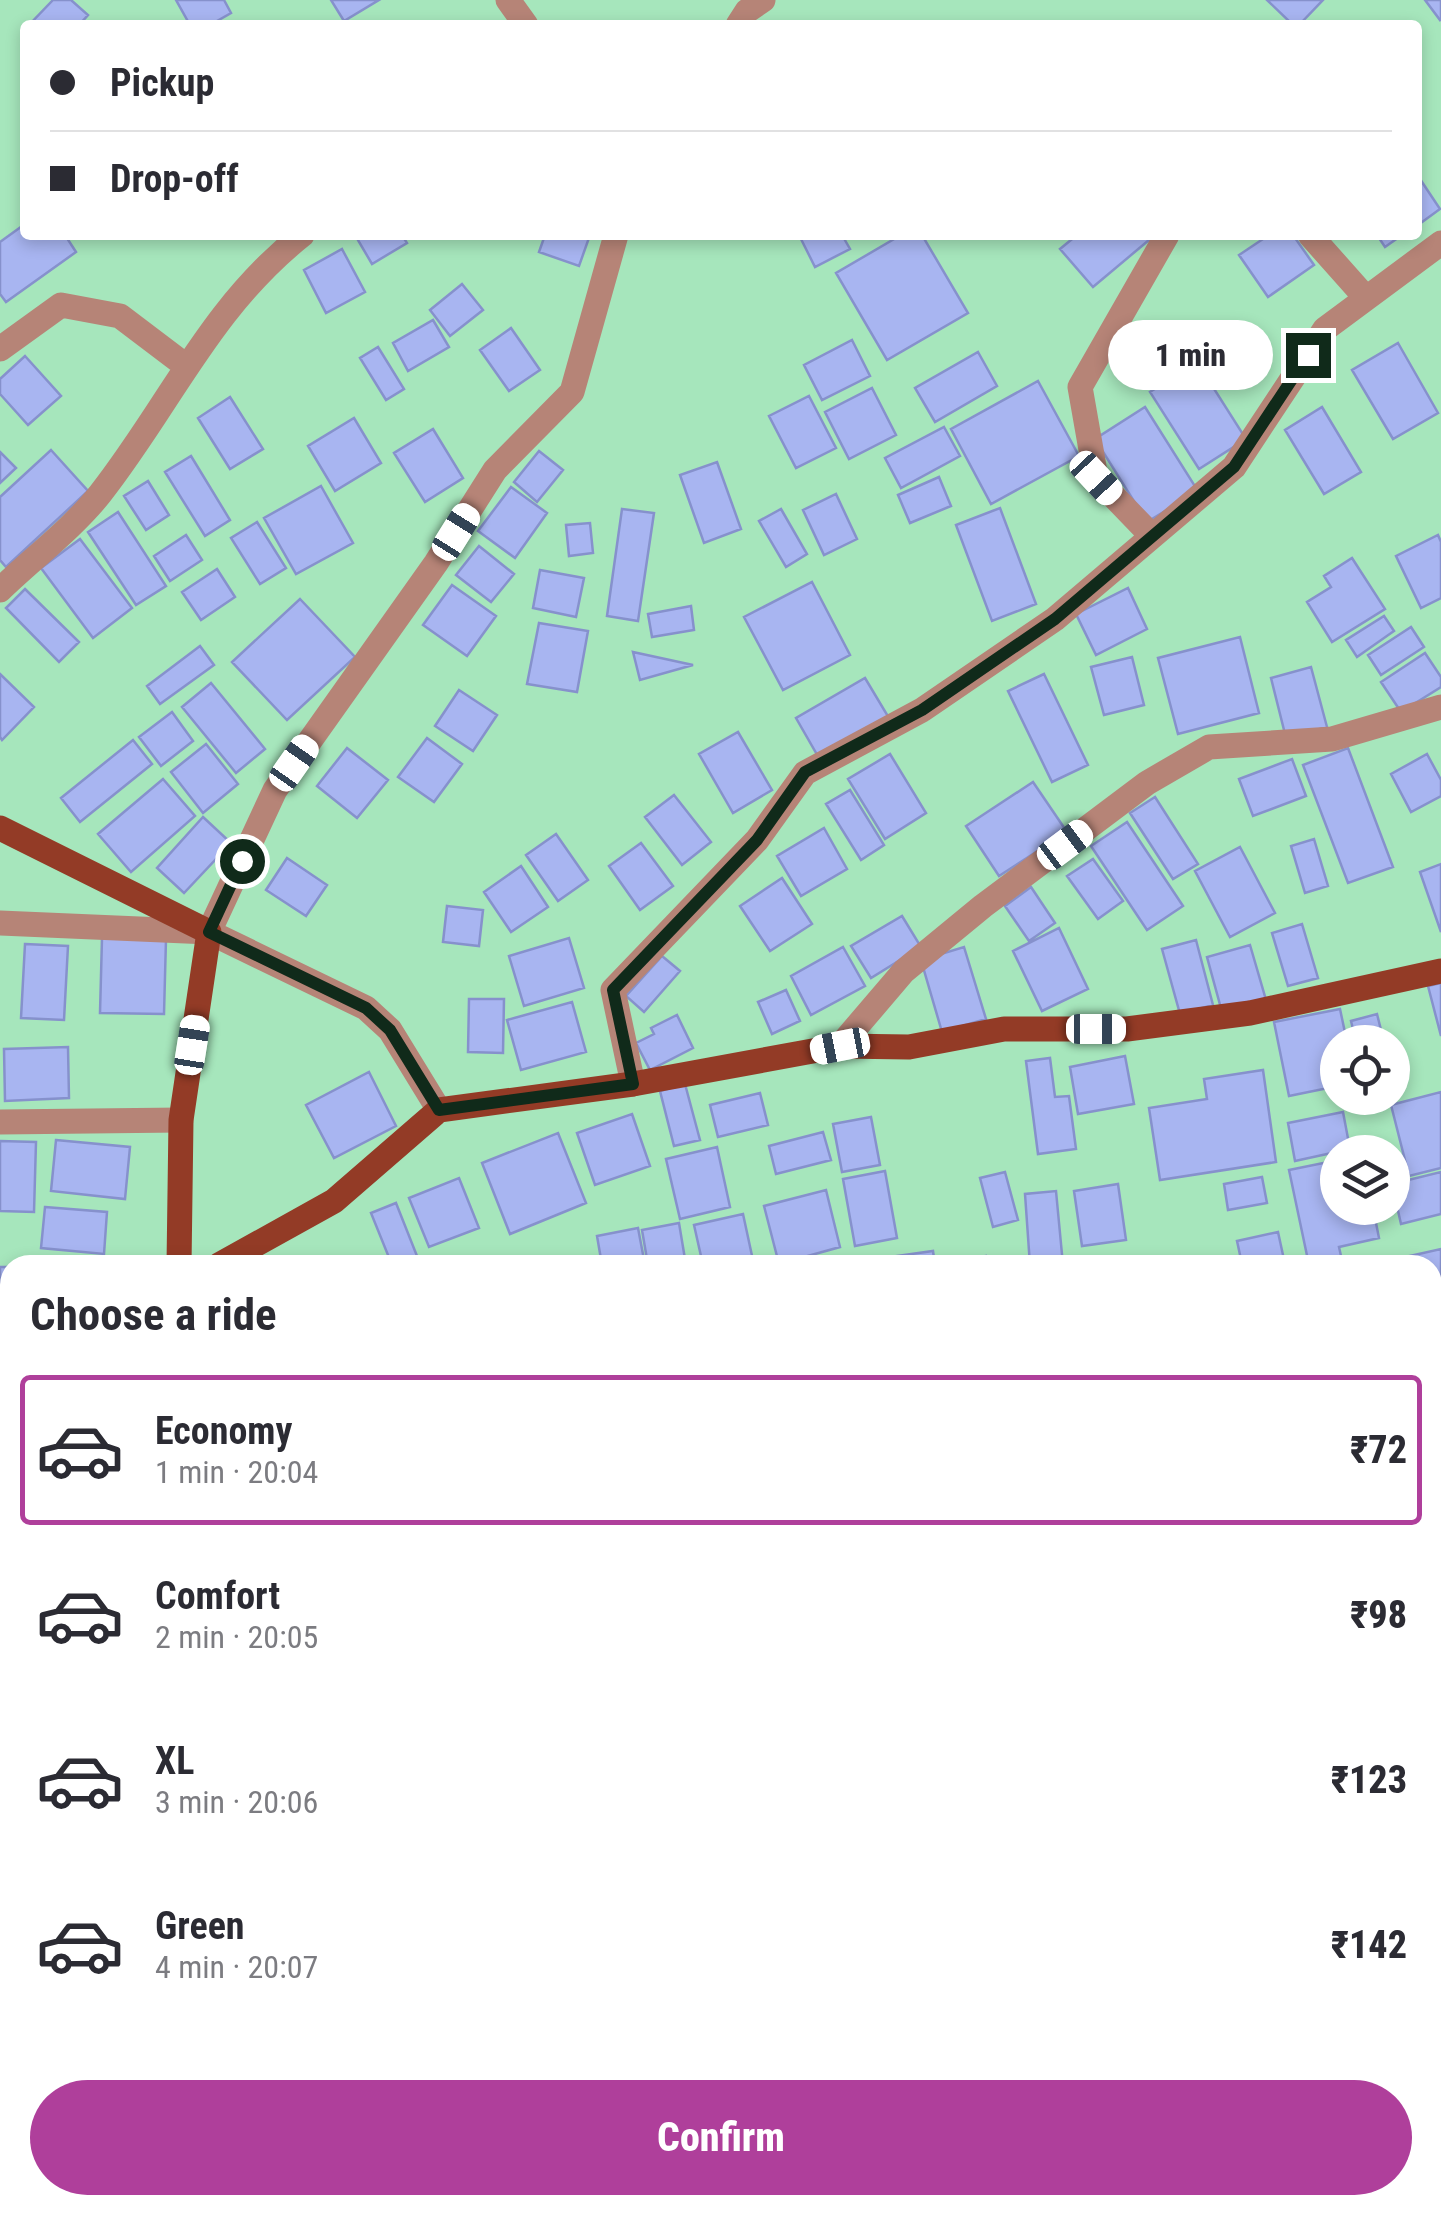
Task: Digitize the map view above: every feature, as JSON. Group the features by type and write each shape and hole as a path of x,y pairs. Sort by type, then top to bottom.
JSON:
{"main road":[{"path":"0,828 209,932 180,1120 178,1255"},
{"path":"237,1255 334,1201 439,1110 633,1084 840,1046 909,1048 1004,1029 1127,1029 1250,1013 1441,971"}],"street":[{"path":"741,20 763,0"},
{"path":"0,590 98,496 218,319 296,240"},
{"path":"209,932 275,790 436,563 495,470 572,392 615,240"},
{"path":"1152,536 1096,478 1080,387 1164,240"},
{"path":"1314,240 1366,298"},
{"path":"633,1084 613,990 757,840 805,772 922,710 1055,619 1234,467 1325,329 1441,243"},
{"path":"0,349 61,305 120,316 186,366"},
{"path":"840,1046 904,971 983,906 1147,783 1209,747 1332,739 1441,707"},
{"path":"0,923 209,932 366,1008 390,1030 439,1110"},
{"path":"0,1122 180,1120"}],"building":[{"path":"53,0 71,0 88,15 84,20 34,20"},
{"path":"176,0 224,0 231,13 219,20 187,20"},
{"path":"331,0 379,0 346,20"},
{"path":"1267,0 1323,0 1304,20 1288,20"},
{"path":"1425,0 1441,0 1440,20"},
{"path":"1422,182 1440,209 1422,222"},
{"path":"20,228 20,240 68,240 76,252 6,302 0,294 0,242"},
{"path":"358,240 405,240 407,243 372,264"},
{"path":"543,240 588,240 579,266 539,252"},
{"path":"802,240 845,240 850,249 815,267"},
{"path":"892,240 925,240 968,313 887,360 836,273"},
{"path":"1071,240 1149,240 1093,287 1060,249"},
{"path":"1262,240 1296,240 1314,265 1268,297 1239,255"},
{"path":"342,249 365,292 326,313 304,270"},
{"path":"462,284 483,310 450,336 430,310"},
{"path":"433,320 449,347 408,371 393,343"},
{"path":"511,328 540,370 509,391 480,350"},
{"path":"852,340 870,376 822,400 804,365"},
{"path":"1398,343 1438,413 1393,439 1352,370"},
{"path":"378,347 404,389 386,400 360,358"},
{"path":"978,352 997,386 935,422 915,388"},
{"path":"25,356 61,396 28,425 0,394 0,379"},
{"path":"1197,362 1246,439 1199,469 1150,392"},
{"path":"1038,381 1079,456 991,504 951,429"},
{"path":"872,388 896,435 849,459 825,412"},
{"path":"809,396 836,448 796,468 769,416"},
{"path":"230,397 263,449 230,469 198,418"},
{"path":"1145,407 1198,491 1147,522 1095,439"},
{"path":"1322,407 1361,472 1324,494 1285,430"},
{"path":"354,418 381,463 335,491 308,446"},
{"path":"944,427 960,456 901,488 885,458"},
{"path":"433,429 463,478 425,502 394,453"},
{"path":"51,450 88,491 6,567 0,560 0,497"},
{"path":"539,451 563,470 537,502 514,482"},
{"path":"0,452 16,468 0,483"},
{"path":"191,456 230,520 205,536 165,472"},
{"path":"717,462 741,529 704,543 680,475"},
{"path":"939,477 951,506 910,523 898,495"},
{"path":"148,481 169,515 146,530 124,496"},
{"path":"321,486 353,543 296,574 264,518"},
{"path":"511,487 547,513 515,558 478,531"},
{"path":"836,494 857,539 824,555 803,510"},
{"path":"1000,508 1036,604 992,621 956,525"},
{"path":"622,509 654,513 638,621 607,616"},
{"path":"781,509 807,554 786,567 759,521"},
{"path":"118,512 166,586 136,605 88,532"},
{"path":"257,522 286,568 260,584 231,538"},
{"path":"590,523 593,553 569,556 566,525"},
{"path":"186,535 202,560 170,581 154,556"},
{"path":"1438,535 1441,598 1421,608 1396,556"},
{"path":"80,539 132,608 93,638 41,568"},
{"path":"479,546 514,574 491,602 456,575"},
{"path":"1352,558 1385,609 1332,642 1307,602 1331,587 1324,576"},
{"path":"217,569 235,597 201,620 182,592"},
{"path":"540,570 584,578 576,617 533,608"},
{"path":"812,582 850,655 783,690 744,617"},
{"path":"452,585 496,616 467,656 423,625"},
{"path":"1128,588 1147,629 1096,655 1076,614"},
{"path":"25,589 79,642 59,662 6,608"},
{"path":"300,599 355,657 287,720 232,662"},
{"path":"691,606 694,630 652,637 648,614"},
{"path":"1384,616 1394,631 1357,657 1346,640"},
{"path":"539,623 588,631 577,692 527,684"},
{"path":"1411,627 1424,647 1381,675 1368,655"},
{"path":"1240,637 1259,713 1178,734 1158,658"},
{"path":"200,646 214,665 160,704 147,686"},
{"path":"633,652 693,665 640,680"},
{"path":"1425,653 1441,677 1441,687 1401,712 1381,682"},
{"path":"1132,657 1144,705 1104,715 1091,667"},
{"path":"1311,667 1327,727 1286,738 1271,678"},
{"path":"0,674 34,707 2,740 0,737"},
{"path":"1044,674 1088,765 1052,782 1008,691"},
{"path":"865,678 889,718 819,758 796,718"},
{"path":"211,683 265,749 236,773 182,707"},
{"path":"459,690 497,715 473,751 435,726"},
{"path":"172,712 193,741 161,766 139,737"},
{"path":"738,732 772,790 733,813 699,754"},
{"path":"427,738 462,764 434,802 398,777"},
{"path":"133,740 152,764 80,822 61,798"},
{"path":"206,744 238,784 203,813 171,772"},
{"path":"347,748 388,780 357,818 317,786"},
{"path":"1348,748 1393,867 1348,883 1303,765"},
{"path":"890,754 926,813 885,839 848,779"},
{"path":"1427,754 1441,780 1441,796 1411,812 1391,774"},
{"path":"1292,759 1306,796 1253,816 1239,779"},
{"path":"163,779 195,816 131,872 98,834"},
{"path":"1033,782 1067,832 999,876 966,826"},
{"path":"850,790 884,845 861,860 826,804"},
{"path":"674,795 711,842 682,865 645,817"},
{"path":"1155,797 1198,864 1173,879 1130,813"},
{"path":"203,817 231,843 184,893 157,868"},
{"path":"1127,822 1183,906 1147,930 1091,846"},
{"path":"824,828 847,869 801,896 777,856"},
{"path":"556,834 588,880 558,901 526,855"},
{"path":"1314,839 1328,886 1305,893 1291,846"},
{"path":"641,843 673,886 640,910 609,866"},
{"path":"1240,847 1275,913 1230,937 1195,871"},
{"path":"287,858 327,885 306,916 266,890"},
{"path":"1093,859 1123,901 1098,919 1067,876"},
{"path":"1441,864 1441,932 1420,872"},
{"path":"521,866 548,907 511,932 484,892"},
{"path":"782,878 812,924 770,951 740,906"},
{"path":"1031,887 1055,923 1029,941 1005,906"},
{"path":"447,906 483,910 479,946 443,942"},
{"path":"902,916 921,947 871,978 851,946"},
{"path":"1302,924 1318,978 1288,986 1272,933"},
{"path":"1059,928 1088,989 1042,1011 1013,951"},
{"path":"102,938 166,939 164,1014 100,1013"},
{"path":"569,938 584,988 524,1006 509,956"},
{"path":"1196,940 1213,1005 1180,1014 1162,949"},
{"path":"25,944 68,946 64,1020 21,1018"},
{"path":"1250,945 1266,1000 1222,1012 1207,957"},
{"path":"843,947 865,986 811,1015 791,976"},
{"path":"964,947 986,1019 942,1032 921,960"},
{"path":"662,956 680,971 644,1012 626,996"},
{"path":"1441,983 1441,1036 1428,986"},
{"path":"786,990 800,1021 772,1034 758,1002"},
{"path":"469,999 504,999 503,1053 468,1052"},
{"path":"572,1002 586,1052 521,1070 507,1020"},
{"path":"1340,1009 1343,1025 1320,1025 1320,1090 1289,1096 1274,1022"},
{"path":"1377,1014 1380,1025 1352,1025 1351,1021"},
{"path":"677,1015 693,1048 650,1070 636,1043 654,1034 651,1028"},
{"path":"68,1047 69,1098 5,1101 4,1049"},
{"path":"1125,1056 1134,1104 1078,1114 1070,1067"},
{"path":"1050,1058 1055,1097 1069,1096 1076,1149 1038,1154 1026,1061"},
{"path":"1263,1070 1276,1162 1160,1180 1149,1108 1207,1099 1204,1079"},
{"path":"369,1072 396,1126 334,1158 306,1105"},
{"path":"685,1084 700,1140 674,1146 660,1091"},
{"path":"1441,1092 1441,1168 1410,1176 1410,1135 1399,1135 1394,1115 1410,1115 1410,1100"},
{"path":"760,1093 768,1125 718,1137 710,1105"},
{"path":"632,1114 650,1166 595,1185 577,1133"},
{"path":"1344,1115 1347,1135 1320,1135 1320,1156 1295,1161 1288,1123"},
{"path":"871,1117 880,1165 842,1172 833,1124"},
{"path":"823,1132 831,1160 776,1174 769,1146"},
{"path":"558,1133 586,1203 510,1234 482,1163"},
{"path":"56,1140 130,1147 125,1199 51,1191"},
{"path":"0,1141 36,1142 34,1212 0,1211"},
{"path":"717,1147 730,1207 680,1219 666,1159"},
{"path":"1320,1164 1320,1225 1376,1225 1379,1238 1339,1247 1341,1255 1307,1255 1289,1170"},
{"path":"885,1171 897,1238 855,1246 843,1179"},
{"path":"1005,1172 1018,1220 993,1227 980,1178"},
{"path":"1441,1172 1441,1214 1410,1222 1410,1180"},
{"path":"1262,1177 1267,1203 1228,1210 1224,1184"},
{"path":"459,1178 479,1228 429,1247 409,1198"},
{"path":"1118,1184 1126,1240 1082,1246 1074,1191"},
{"path":"826,1190 840,1247 811,1255 777,1255 764,1206"},
{"path":"1056,1191 1062,1255 1029,1255 1025,1194"},
{"path":"396,1203 417,1255 388,1255 371,1213"},
{"path":"45,1207 107,1212 104,1254 41,1248"},
{"path":"743,1214 752,1255 701,1255 694,1225"},
{"path":"679,1223 684,1255 646,1255 642,1230"},
{"path":"638,1228 643,1255 600,1255 597,1236"},
{"path":"1278,1232 1283,1255 1240,1255 1237,1241"},
{"path":"1441,1249 1441,1255 1414,1255"}],"route":[{"path":"242,861 209,932 366,1008 390,1030 439,1110 633,1084 613,990 757,840 805,772 922,710 1055,619 1234,467 1308,355"}]}
